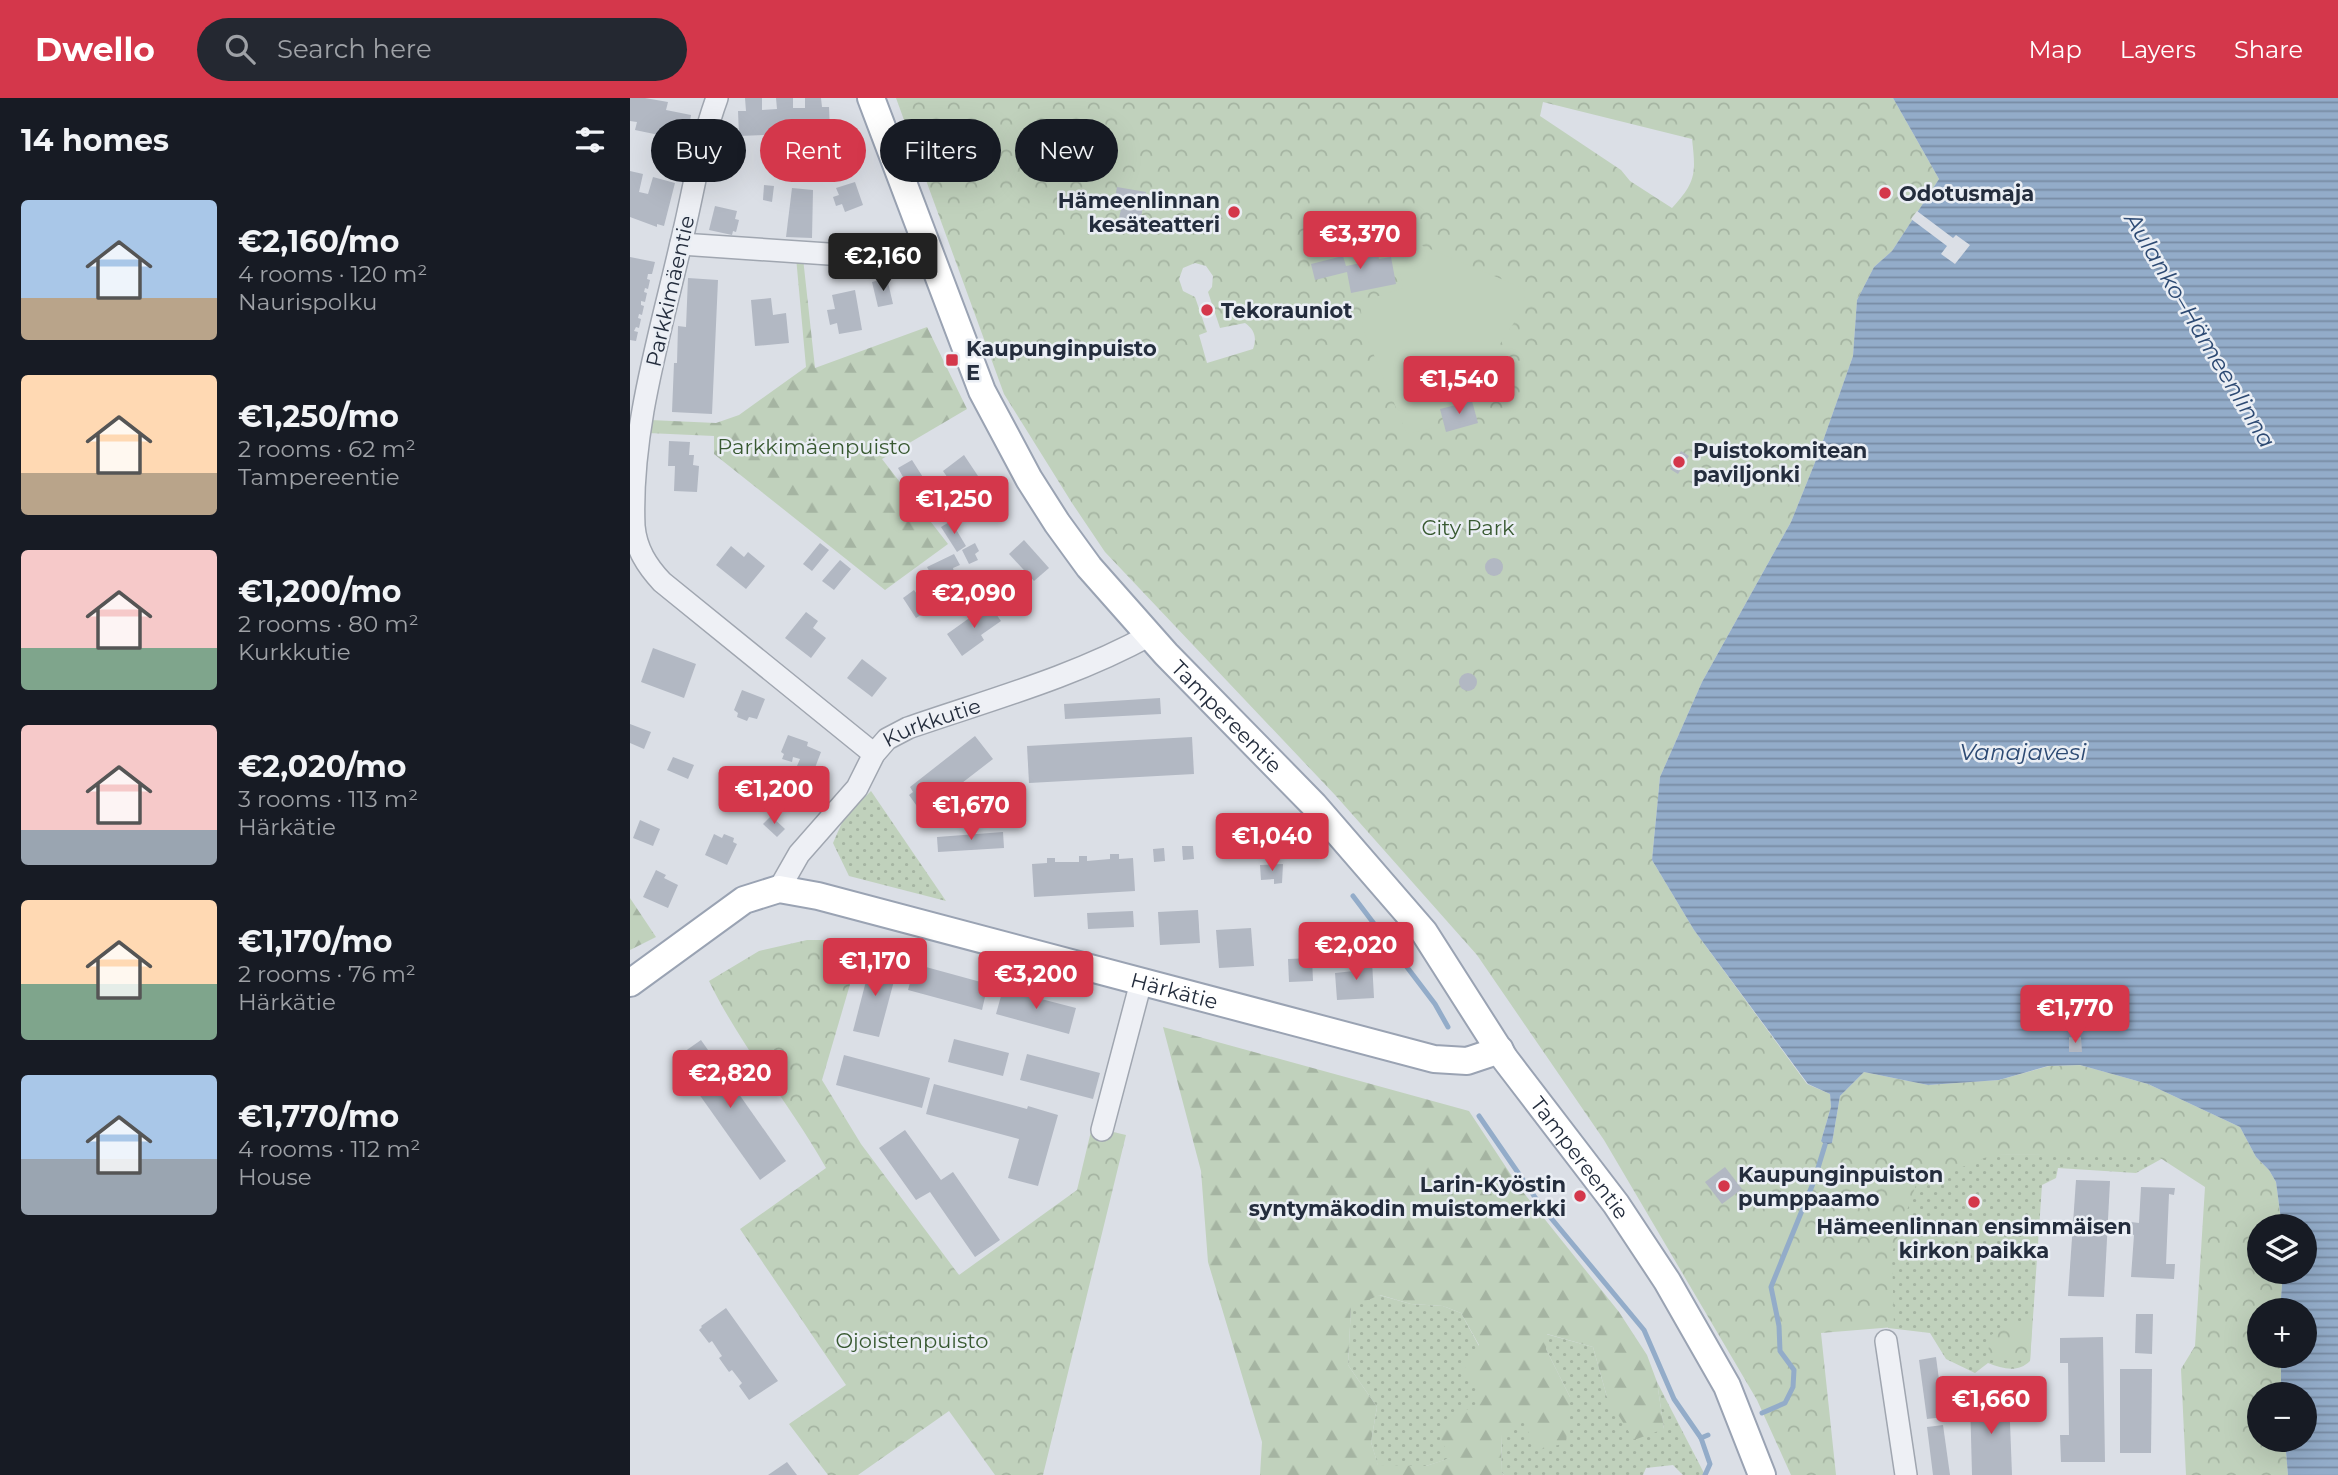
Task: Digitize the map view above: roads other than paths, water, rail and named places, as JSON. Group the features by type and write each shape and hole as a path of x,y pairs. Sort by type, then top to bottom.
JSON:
{"main road":[{"name":"Tampereentie","path":"871,98 982,391 1029,480 1089,567 1150,635 1314,805 1423,932 1500,1050 1616,1204 1667,1280 1727,1386 1762,1475"},
{"name":"Härkätie","path":"630,983 744,900 779,889 802,892 1434,1059 1467,1061 1500,1050"}],"street":[{"name":"Parkkimäentie","path":"717,98 641,419 635,474 634,547 645,565 662,582 874,754"},
{"path":"681,244 932,261"},
{"name":"Kurkkutie","path":"779,889 799,854 857,788 874,754 887,739 908,728 1119,652 1150,635"},
{"path":"1102,1130 1141,982"},
{"path":"1886,1341 1906,1475"}],"water":[{"name":"Vanajavesi","path":"1893,98 2338,98 2338,1475 2288,1475 2286,1452 2317,1452 2317,1382 2281,1382 2281,1368 2317,1368 2317,1298 2281,1298 2282,1284 2317,1284 2317,1214 2280,1214 2276,1182 2256,1157 2240,1127 2148,1084 2080,1065 2048,1066 1999,1080 1928,1085 1864,1072 1840,1096 1832,1143 1825,1145 1821,1141 1831,1107 1830,1094 1808,1084 1694,930 1652,860 1660,777 1702,682 1791,522 1853,356 1857,300 1874,267 1892,251 1939,179"}],"waterway":[{"path":"1353,896 1435,1004 1448,1027"},
{"path":"1479,1116 1541,1206 1644,1330 1674,1399 1701,1438"},
{"path":"1762,1413 1785,1403 1793,1387 1794,1370 1780,1351 1779,1326 1771,1287 1814,1181 1825,1145"},
{"path":"1705,1475 1710,1464 1701,1438 1708,1435"}],"place":[{"name":"Odotusmaja","path":"1885,193"},
{"name":"Hämeenlinnan kesäteatteri","path":"1234,212"},
{"name":"Tekorauniot","path":"1207,310"},
{"name":"Kaupunginpuisto E","path":"952,360"},
{"name":"Puistokomitean paviljonki","path":"1679,462"},
{"name":"Kaupunginpuiston pumppaamo","path":"1724,1186"},
{"name":"Larin-Kyöstin syntymäkodin muistomerkki","path":"1580,1196"},
{"name":"Hämeenlinnan ensimmäisen kirkon paikka","path":"1974,1202"}],"water label":[{"name":"Aulanko–Hämeenlinna","path":"2200,330"}],"park label":[{"name":"Parkkimäenpuisto","path":"814,446"},
{"name":"City Park","path":"1468,527"},
{"name":"Ojoistenpuisto","path":"912,1340"}]}
